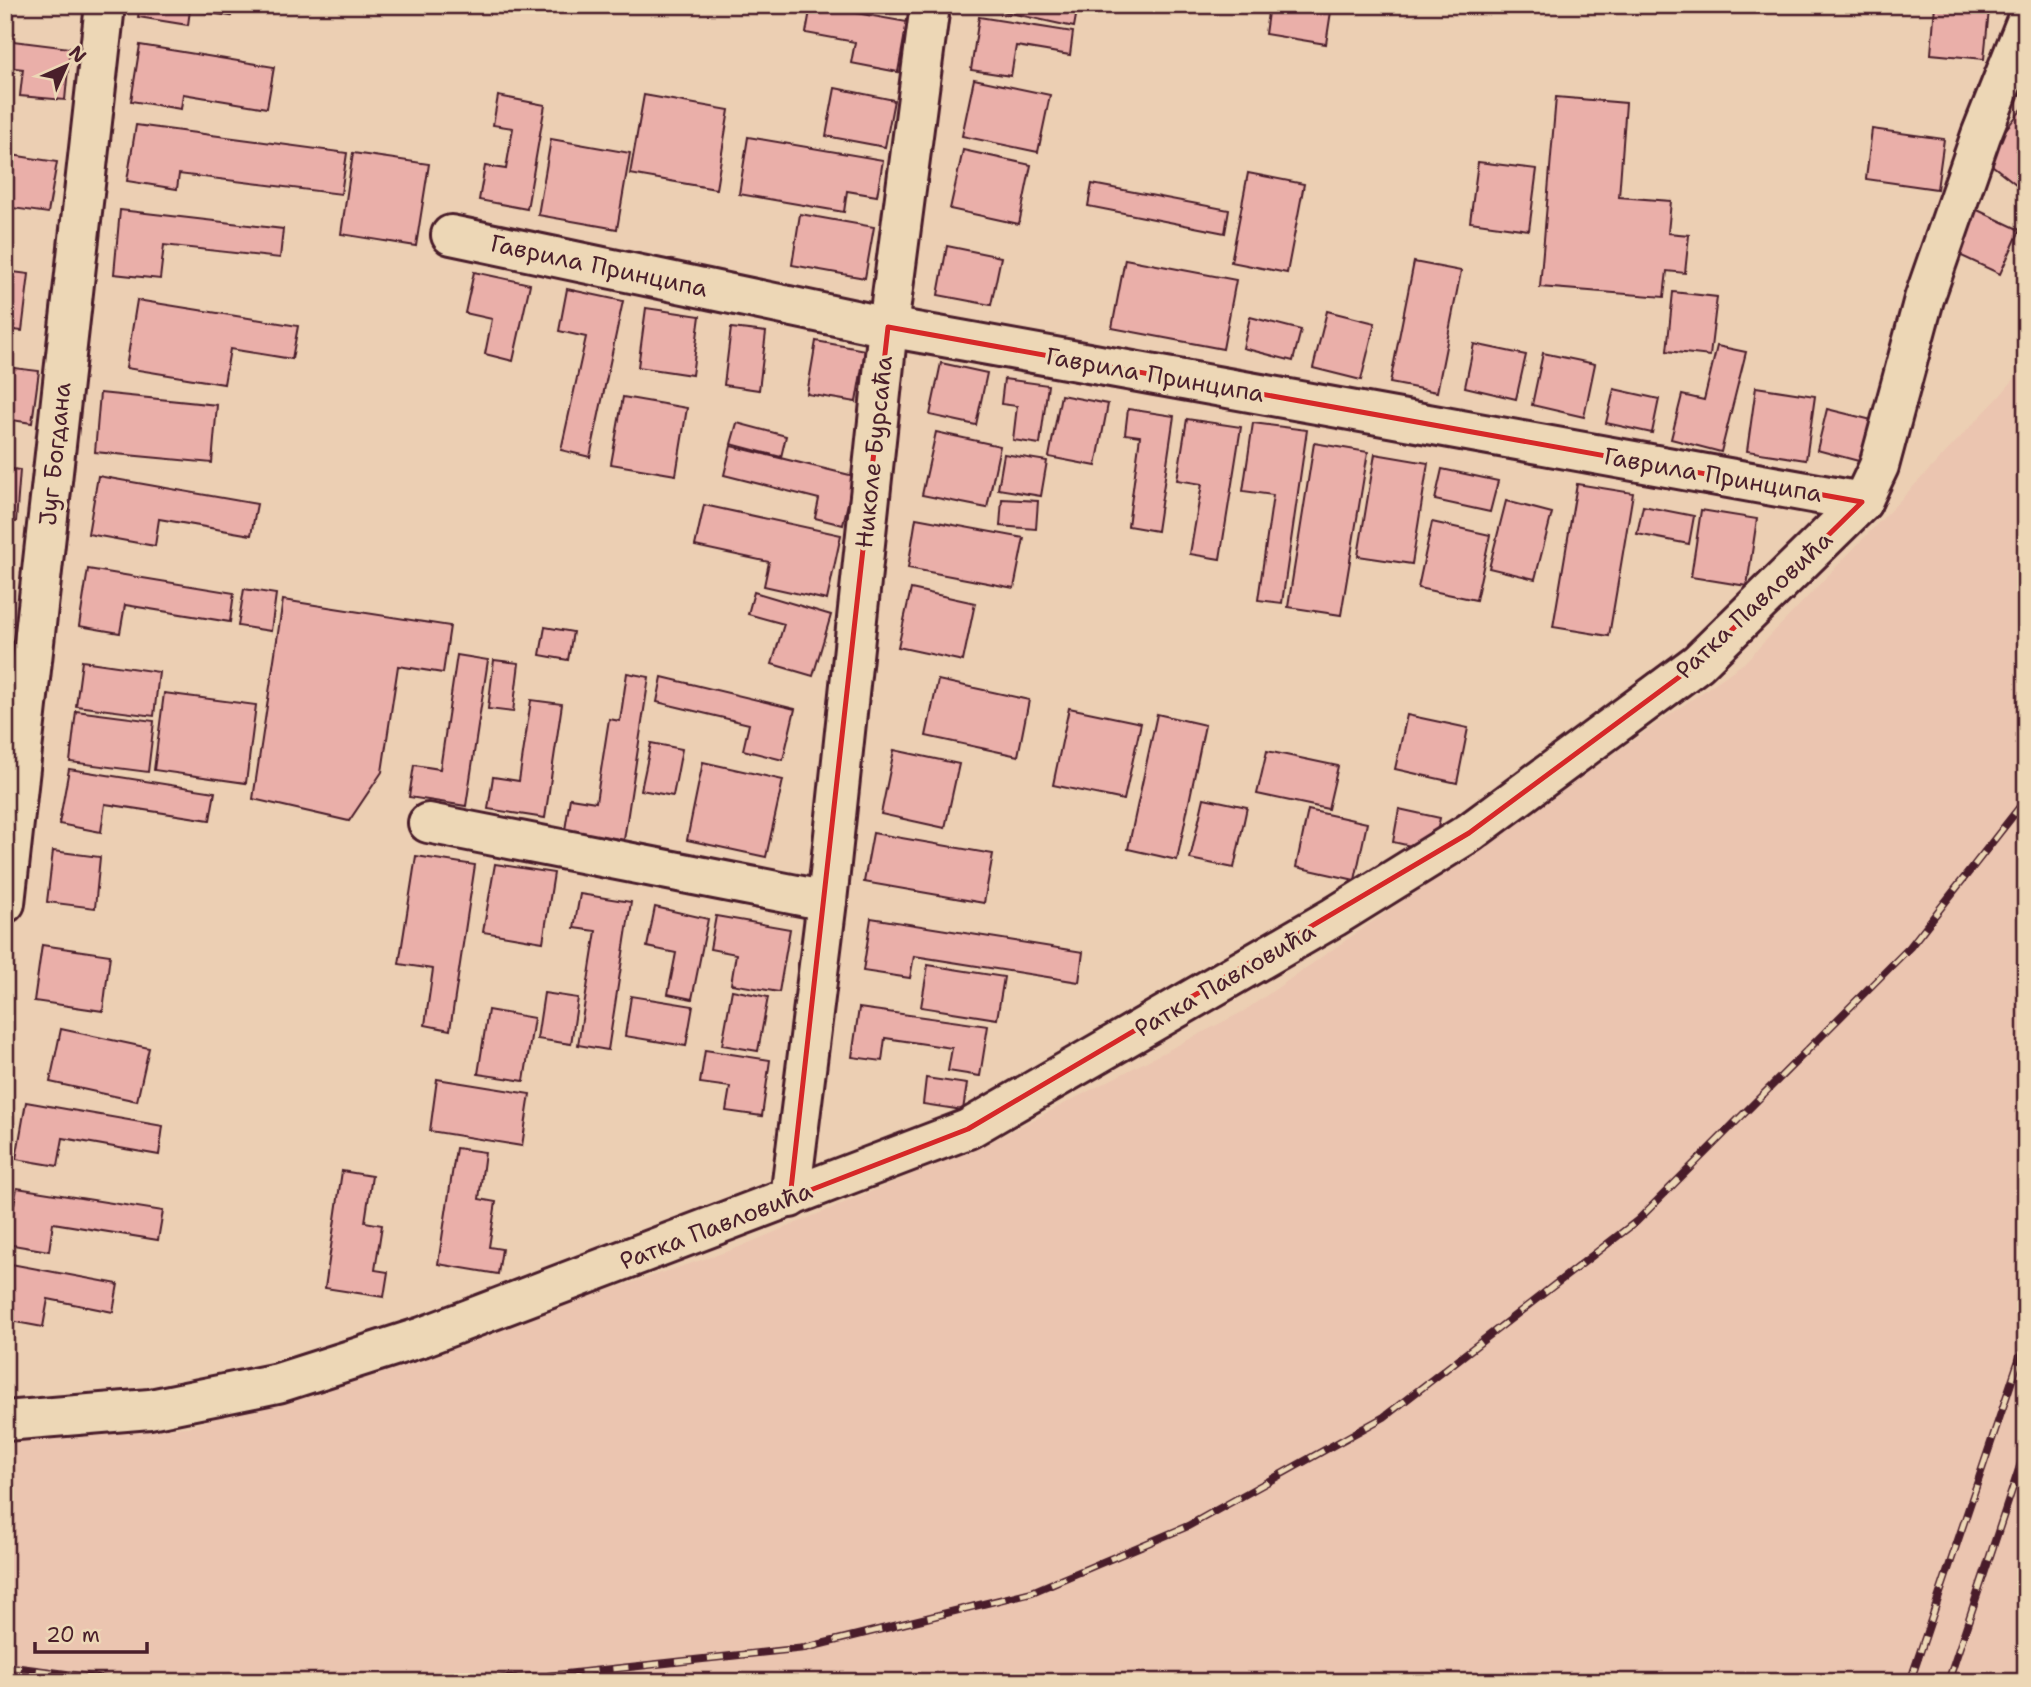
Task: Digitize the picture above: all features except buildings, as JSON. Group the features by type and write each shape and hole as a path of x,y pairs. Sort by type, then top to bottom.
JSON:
{"street":[{"name":"Југ Богдана","path":"5,903 105,5"},
{"name":"Николе Бурсаћа","path":"790,1198 801,1089 827,901 888,327 930,5"},
{"name":"Ратка Павловића","path":"5,1421 150,1409 278,1383 422,1337 968,1129 1334,917 1469,833 1698,663 1863,502 1879,466 1924,299 1981,135 2026,22"},
{"name":"Гаврила Принципа","path":"451,234 888,327 1863,502"},
{"path":"428,823 827,901"}],"highlighted area":[{"path":"888,327 1862,502 1698,663 1469,833 968,1129 790,1198"}],"shaded area":[{"path":"2026,365 2026,1682 5,1682 5,1437 188,1427 732,1250 996,1139 1244,1011 1744,663 1999,397"}],"railway":[{"path":"421,1682 547,1676 805,1648 1032,1592 1188,1526 1384,1417 1637,1221 1910,947 2026,799"},
{"path":"1910,1682 2026,1339"},
{"path":"1948,1682 2026,1448"},
{"path":"5,1666 128,1682"}]}
